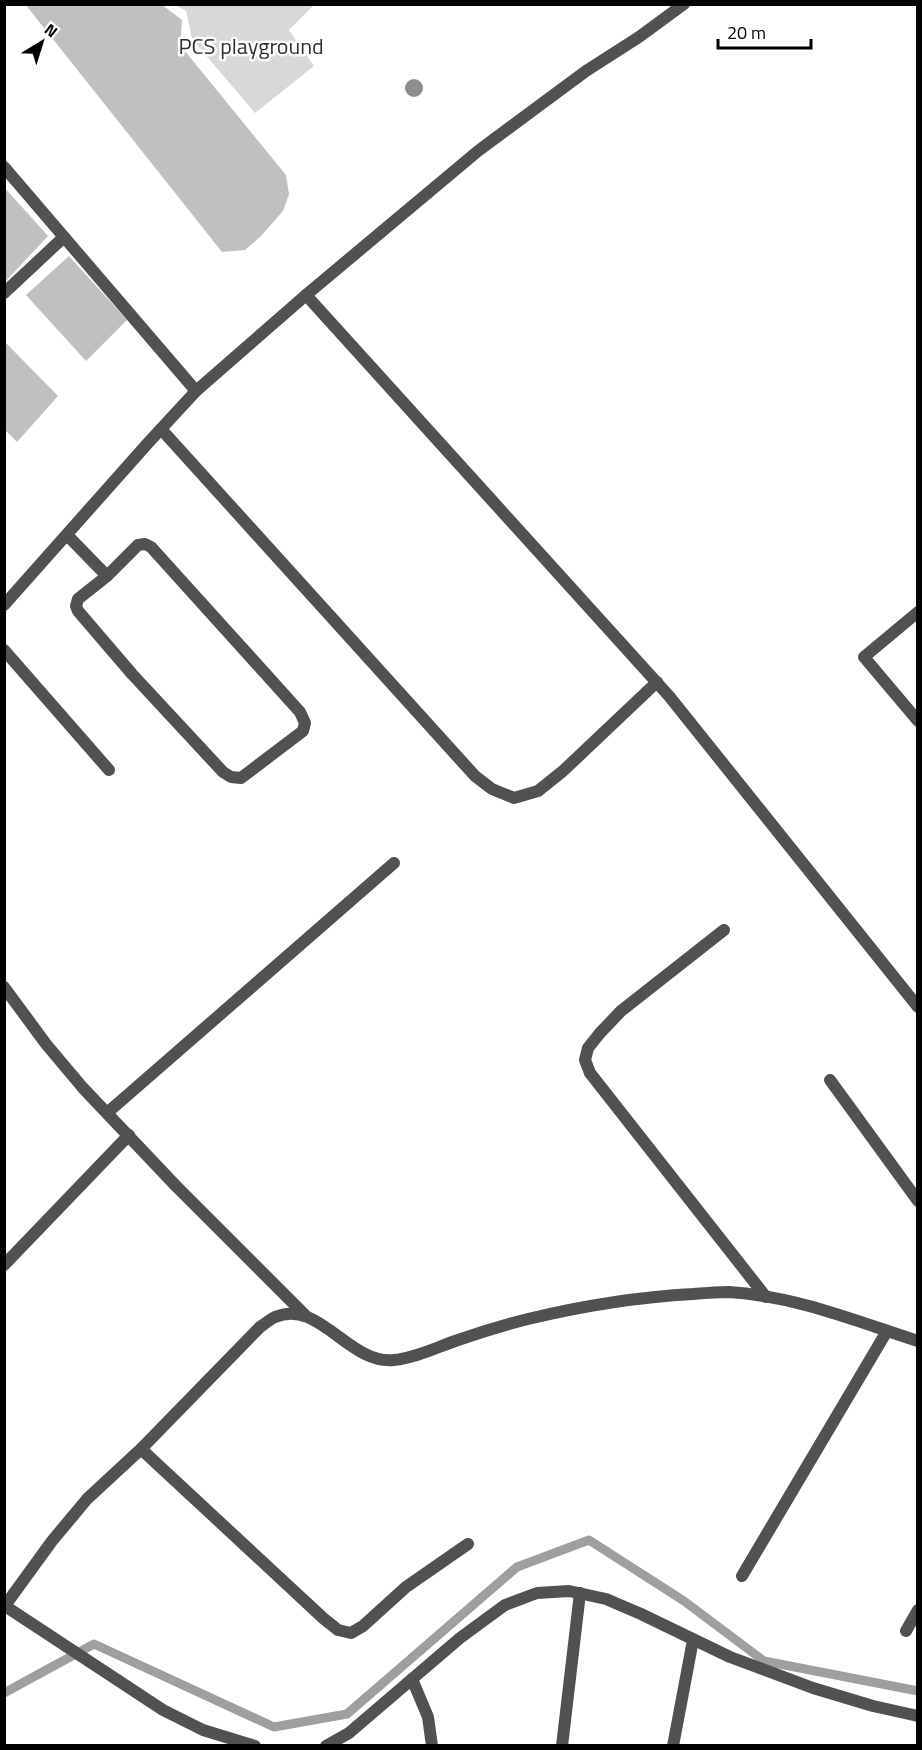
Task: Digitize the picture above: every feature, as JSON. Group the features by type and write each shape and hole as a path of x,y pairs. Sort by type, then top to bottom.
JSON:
{"street":[{"path":"4,605 196,391 306,295 478,151 577,78 639,38 684,4"},
{"path":"4,167 196,391"},
{"path":"4,293 64,237"},
{"path":"306,295 657,682 918,1006"},
{"path":"161,429 475,776 492,789 514,798 538,791 563,771 657,682"},
{"path":"67,536 107,576"},
{"path":"145,544 151,547 300,712 305,723 303,731 241,778 231,777 223,772 132,674 78,611 76,606 78,599 107,576 138,545 145,544"},
{"path":"918,612 864,657 918,721"},
{"path":"4,650 109,770"},
{"path":"107,1113 394,863"},
{"path":"724,930 621,1011 588,1048 585,1060 590,1073 766,1297"},
{"path":"4,987 46,1044 84,1088 176,1186 305,1315 352,1347 372,1357 391,1360 414,1356 472,1335 528,1319 632,1299 729,1292 826,1309 918,1341"},
{"path":"830,1080 918,1201"},
{"path":"4,1265 129,1135"},
{"path":"255,1746 203,1730 164,1710 5,1607 52,1540 87,1499 141,1449 261,1327 276,1316 305,1315"},
{"path":"742,1576 887,1331"},
{"path":"141,1449 338,1630 351,1633 363,1626 406,1587 468,1544"},
{"path":"326,1746 349,1733 460,1638 505,1605 537,1593 569,1591 606,1599 730,1657 813,1688 873,1706 918,1716"},
{"path":"562,1746 580,1593"},
{"path":"906,1631 918,1610"},
{"path":"674,1746 693,1640"},
{"path":"412,1679 428,1717 432,1746"}],"green space":[{"name":"PCS playground","path":"175,5 314,5 289,30 314,66 255,113 192,39 186,11"}],"building":[{"path":"25,4 161,4 182,20 180,45 286,175 289,194 283,211 261,236 245,250 222,252"},
{"path":"4,187 48,236 4,283"},
{"path":"69,256 127,320 86,361 26,295"},
{"path":"4,341 58,396 17,442 4,429"}],"waterway":[{"path":"4,1693 94,1644 274,1727 347,1714 517,1567 589,1540 684,1601 764,1661 918,1691"}]}
